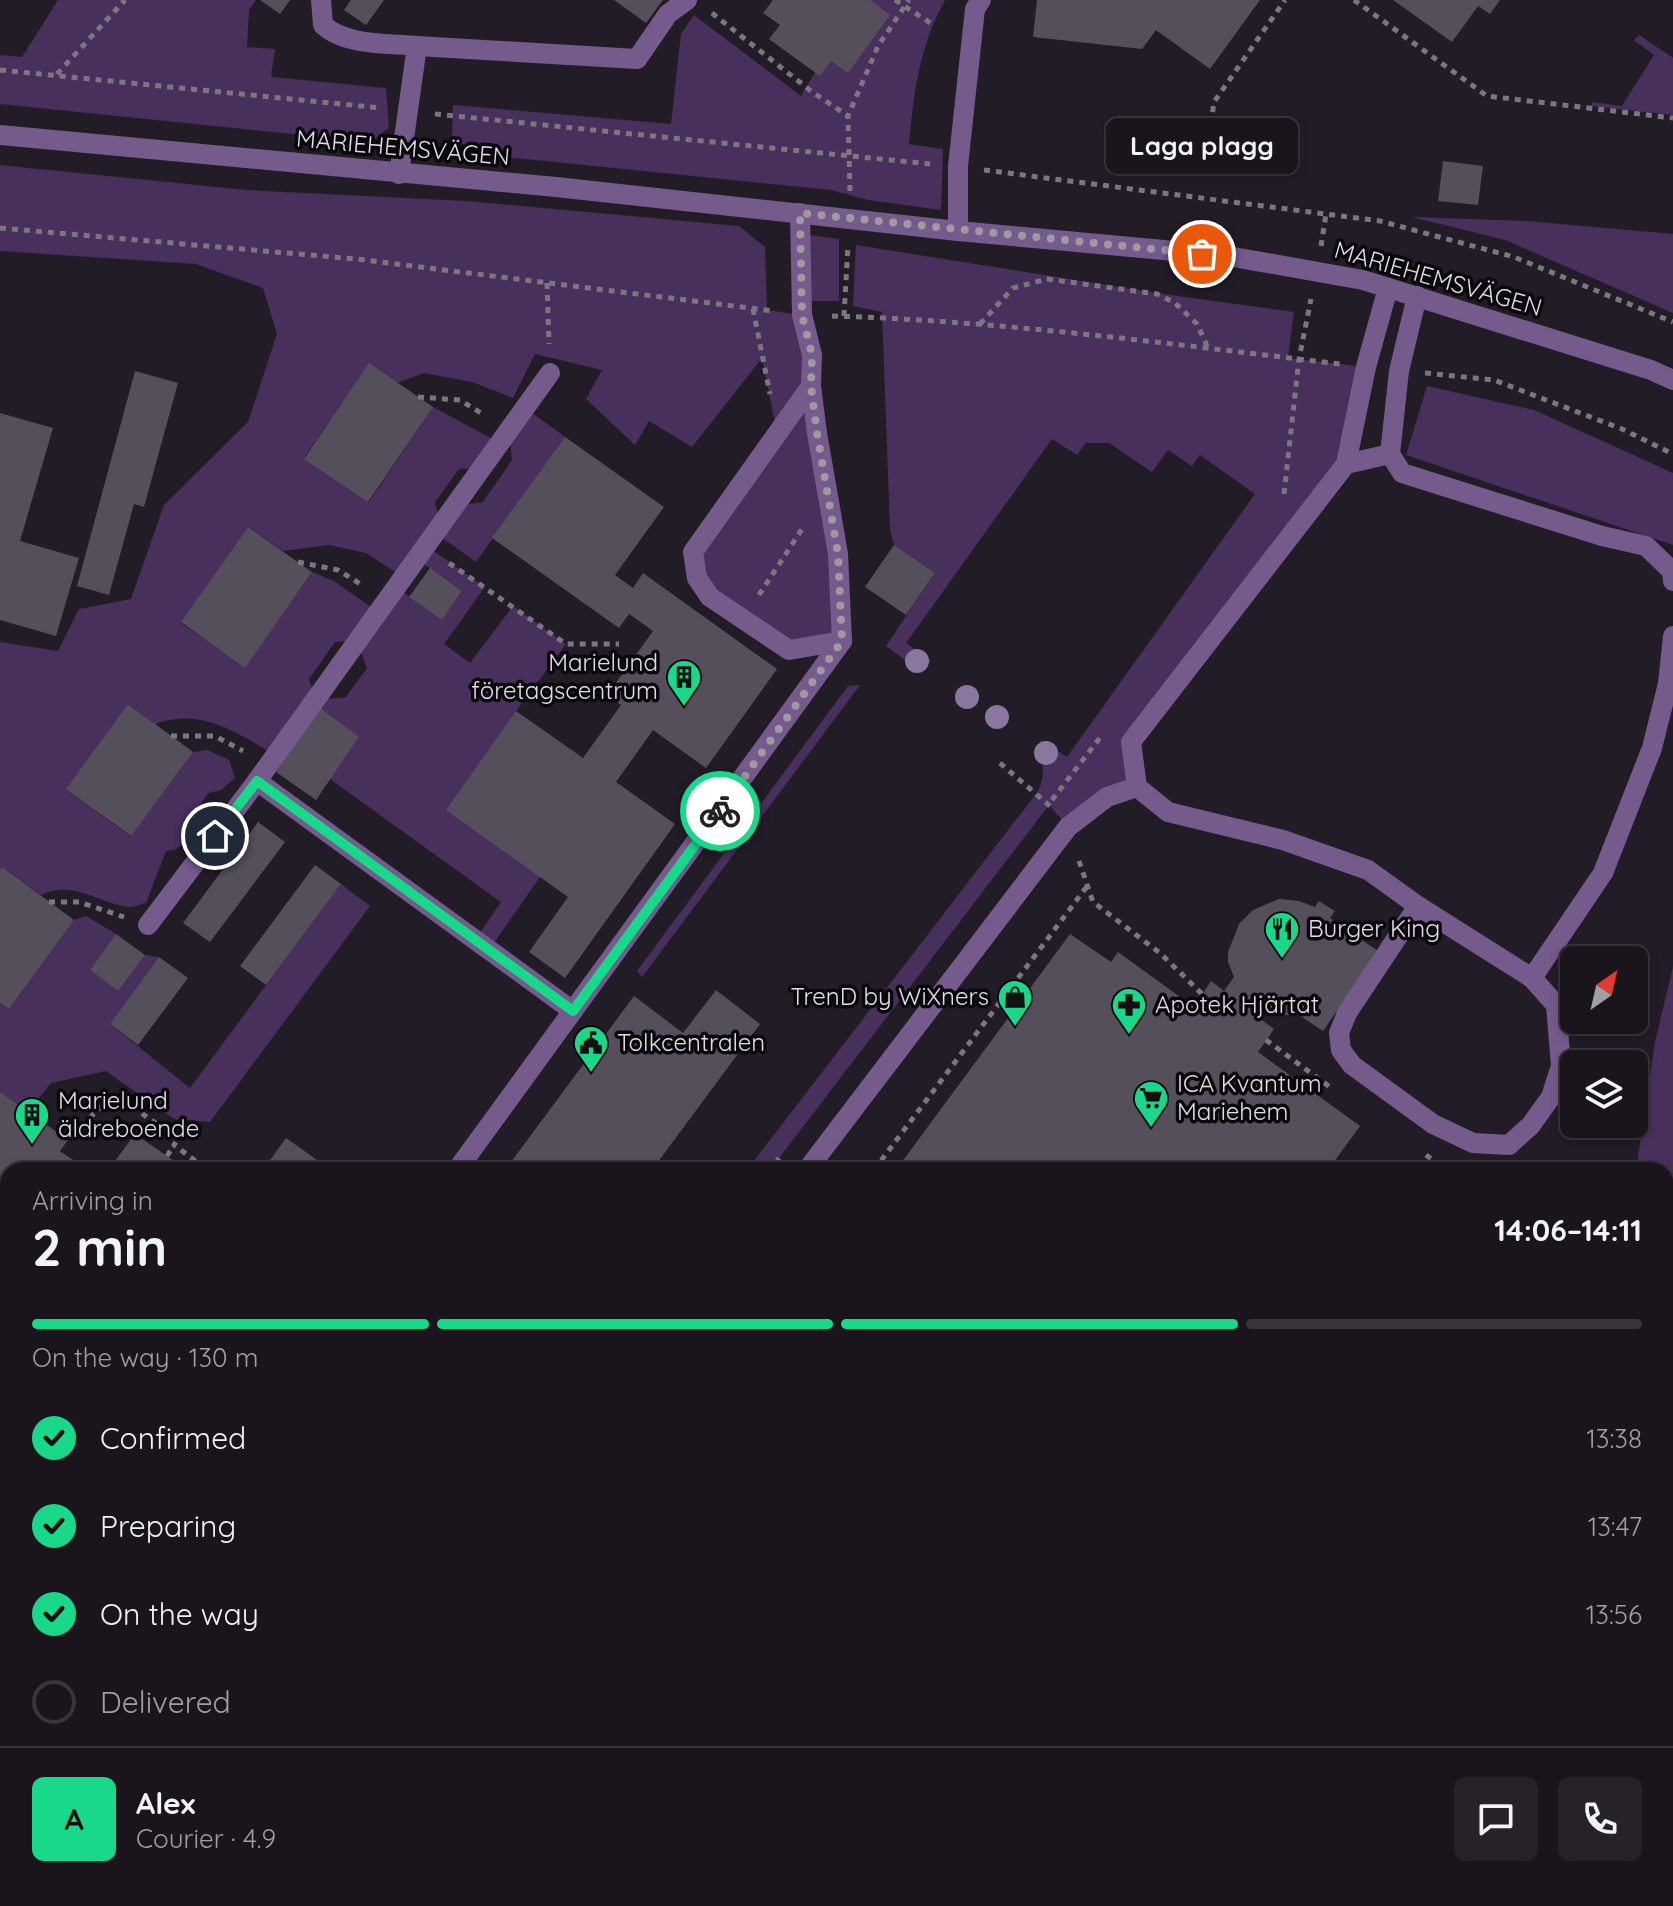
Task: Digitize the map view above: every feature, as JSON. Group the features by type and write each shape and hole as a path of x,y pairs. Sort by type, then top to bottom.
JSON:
{"street":[{"path":"321,0 323,25 343,38 417,46 637,59 668,14 687,0"},
{"path":"958,231 958,166 975,9 981,0"},
{"path":"399,174 417,46"},
{"name":"MARIEHEMSVÄGEN","path":"0,135 556,187 958,231 1228,256 1363,280 1651,370 1673,380"},
{"path":"463,1162 842,641 838,554 811,386 812,355 802,315 800,213"},
{"path":"1388,288 1366,367 1346,464 1131,742 1137,787 1168,812 1283,840 1368,870 1418,906 1532,978 1556,1005 1561,1066 1551,1097 1531,1125 1509,1145 1473,1143 1433,1124 1352,1065 1341,1050 1339,1033 1347,1013 1418,906"},
{"path":"1417,296 1399,371 1390,454 1402,473 1602,536 1646,546 1672,571 1673,581"},
{"path":"148,925 263,773 550,373"},
{"path":"811,386 693,552 697,578 710,597 789,650 842,641"},
{"path":"1346,464 1390,454"},
{"path":"1532,978 1603,873 1652,748 1668,684 1673,636"},
{"path":"263,773 573,1011"},
{"path":"813,1162 1068,827 1107,797 1137,787"}],"path":[{"path":"56,75 125,0"},
{"path":"895,0 932,24"},
{"path":"909,0 878,46 848,116 850,158 958,166 1380,221 1514,257 1673,322"},
{"path":"1211,124 1214,102 1285,0"},
{"path":"1354,0 1487,96 1673,118"},
{"path":"707,9 811,91 848,116"},
{"path":"0,228 356,259 802,315 980,324 1366,367"},
{"path":"980,324 1013,288 1047,279 1157,294 1175,303 1197,324 1208,348"},
{"path":"547,283 550,373"},
{"path":"753,309 777,433"},
{"path":"1276,506 1285,493 1299,359"},
{"path":"1399,371 1494,380 1622,429 1673,454"},
{"path":"418,397 460,400 509,430"},
{"path":"742,619 827,492"},
{"path":"426,546 566,644 619,644"},
{"path":"298,562 338,570 386,601"},
{"path":"1039,817 1106,730"},
{"path":"171,736 215,736 263,773"},
{"path":"1000,763 1049,804 1068,827 1093,902 1160,953 1202,994"},
{"path":"880,1162 1088,885"},
{"path":"49,902 79,902 148,925"},
{"path":"81,1126 103,1105 130,1105 178,1139 167,1156"},
{"path":"174,1145 197,1162"},
{"path":"776,1162 780,1157"}],"shaded area":[{"path":"58,0 256,0 249,10 247,47 275,49 271,77 386,88 389,128 370,142 0,104 0,55 22,57"},
{"path":"858,0 945,0 929,35 919,70 909,144 943,149 941,210 868,200 831,190 477,154 452,137 453,105 671,124 681,34 694,15 801,96"},
{"path":"1639,35 1673,58 1673,115 1591,106 1592,102 1622,106 1654,55 1634,40"},
{"path":"0,165 246,190 466,201 739,226 765,247 767,310 802,315 842,641 789,650 710,597 693,552 777,433 762,358 692,447 649,421 635,445 586,399 602,370 535,354 513,398 472,382 424,373 397,383 369,364 304,458 369,502 433,407 500,443 481,468 459,469 435,502 440,524 455,506 483,502 512,460 509,430 525,408 565,437 476,562 435,533 426,546 485,587 444,644 470,663 513,606 566,644 516,711 540,877 489,950 475,940 501,902 330,779 359,737 276,755 232,731 204,721 188,719 155,724 129,704 66,789 130,836 193,752 207,750 229,760 235,778 221,790 208,793 190,821 188,841 174,850 166,851 146,903 127,907 63,890 41,895 3,868 0,871 0,642 58,651 79,609 131,599 164,505 248,422 277,334 263,288 196,264 0,251","holes":["248,527 283,551 329,545 366,553 403,577 417,559 462,591 442,620 396,587 378,612 334,581 312,572 245,667 181,623","357,641 367,668 345,698 316,699 309,679 335,642"]},
{"path":"1412,217 1527,221 1673,234 1673,313 1505,240"},
{"path":"808,235 839,239 839,301 810,301"},
{"path":"856,245 1294,312 1288,358 1366,367 1346,464 1131,742 1137,787 1068,827 1049,805 776,1162 753,1162 1038,791 1043,771 1036,752 1041,740 1067,757 1255,494 1200,455 1192,466 1168,450 1152,472 1109,443 1086,443 1077,455 1052,439 906,643 931,661 922,671 886,646 935,573 894,545 890,528 882,312 853,306"},
{"path":"1427,386 1534,410 1673,473 1673,545 1406,455"},
{"path":"860,685 642,977 637,971 848,686"},
{"path":"341,884 370,906 210,1122 174,1119 106,1071 51,1083 28,1112 0,1092 0,1003 9,1009 74,920 86,916 116,934 90,970 118,991 145,955 159,957 110,1024 190,1088"},
{"path":"1673,967 1673,1162 1637,1162 1641,1138 1648,1138 1648,1089 1655,1042"}],"building":[{"path":"260,0 290,0 280,14"},
{"path":"351,0 384,0 366,25 344,10"},
{"path":"614,0 663,0 646,23"},
{"path":"773,0 870,0 890,15 848,73 831,61 820,76 769,39 780,25 763,13"},
{"path":"1037,0 1260,0 1210,69 1156,30 1142,49 1033,37"},
{"path":"1393,0 1500,0 1490,14 1478,6 1452,42"},
{"path":"1443,161 1483,166 1478,205 1438,201"},
{"path":"369,363 433,407 368,502 304,459"},
{"path":"135,371 178,383 144,507 134,504 109,595 77,586"},
{"path":"0,413 53,428 20,541 79,558 56,636 0,620"},
{"name":"Marielund företagscentrum","path":"565,437 664,507 615,575 633,588 643,573 777,669 706,768 653,730 616,782 675,824 565,978 529,952 568,897 446,810 516,711 583,758 621,705 607,695 653,631 629,614 619,628 492,538"},
{"path":"248,527 312,572 245,668 181,622"},
{"path":"894,545 935,573 906,615 865,587"},
{"path":"430,568 462,591 442,620 409,597"},
{"path":"128,704 193,752 131,836 66,789"},
{"path":"320,708 359,737 316,800 276,772"},
{"path":"258,822 285,842 210,942 183,923"},
{"path":"315,865 341,884 266,985 240,966"},
{"path":"2,867 74,920 9,1009 0,1003"},
{"path":"1279,899 1315,907 1319,901 1335,911 1330,918 1378,951 1323,1031 1299,1015 1283,1015 1260,1008 1255,1015 1274,1029 1258,1052 1360,1126 1334,1162 902,1162 1070,934 1111,962 1118,952 1194,1007 1211,981 1224,991 1234,977 1228,952 1239,924 1253,910"},
{"path":"116,934 145,955 118,991 90,970"},
{"path":"159,957 188,978 138,1045 110,1024"},
{"path":"716,990 760,1024 658,1162 511,1162 634,996 683,1033"},
{"name":"Marielund äldreboende","path":"0,1092 68,1140 60,1151 76,1162 0,1162"},
{"name":"Marielund äldreboende","path":"135,1134 175,1162 116,1162"},
{"path":"286,1138 320,1162 269,1162"}],"way so far":[{"path":"720,811 842,641 838,554 817,433 811,386 812,355 802,315 800,213 1202,254"}],"place":[{"name":"Laga plagg","path":"1202,254"},
{"name":"Marielund företagscentrum","path":"684,708"},
{"name":"Burger King","path":"1282,960"},
{"name":"TrenD by WiXners","path":"1015,1028"},
{"name":"Apotek Hjärtat","path":"1129,1036"},
{"name":"Tolkcentralen","path":"591,1074"},
{"name":"ICA Kvantum Mariehem","path":"1151,1129"},
{"name":"Marielund äldreboende","path":"32,1146"}],"route":[{"path":"215,836 257,781 573,1011 720,811"}]}
